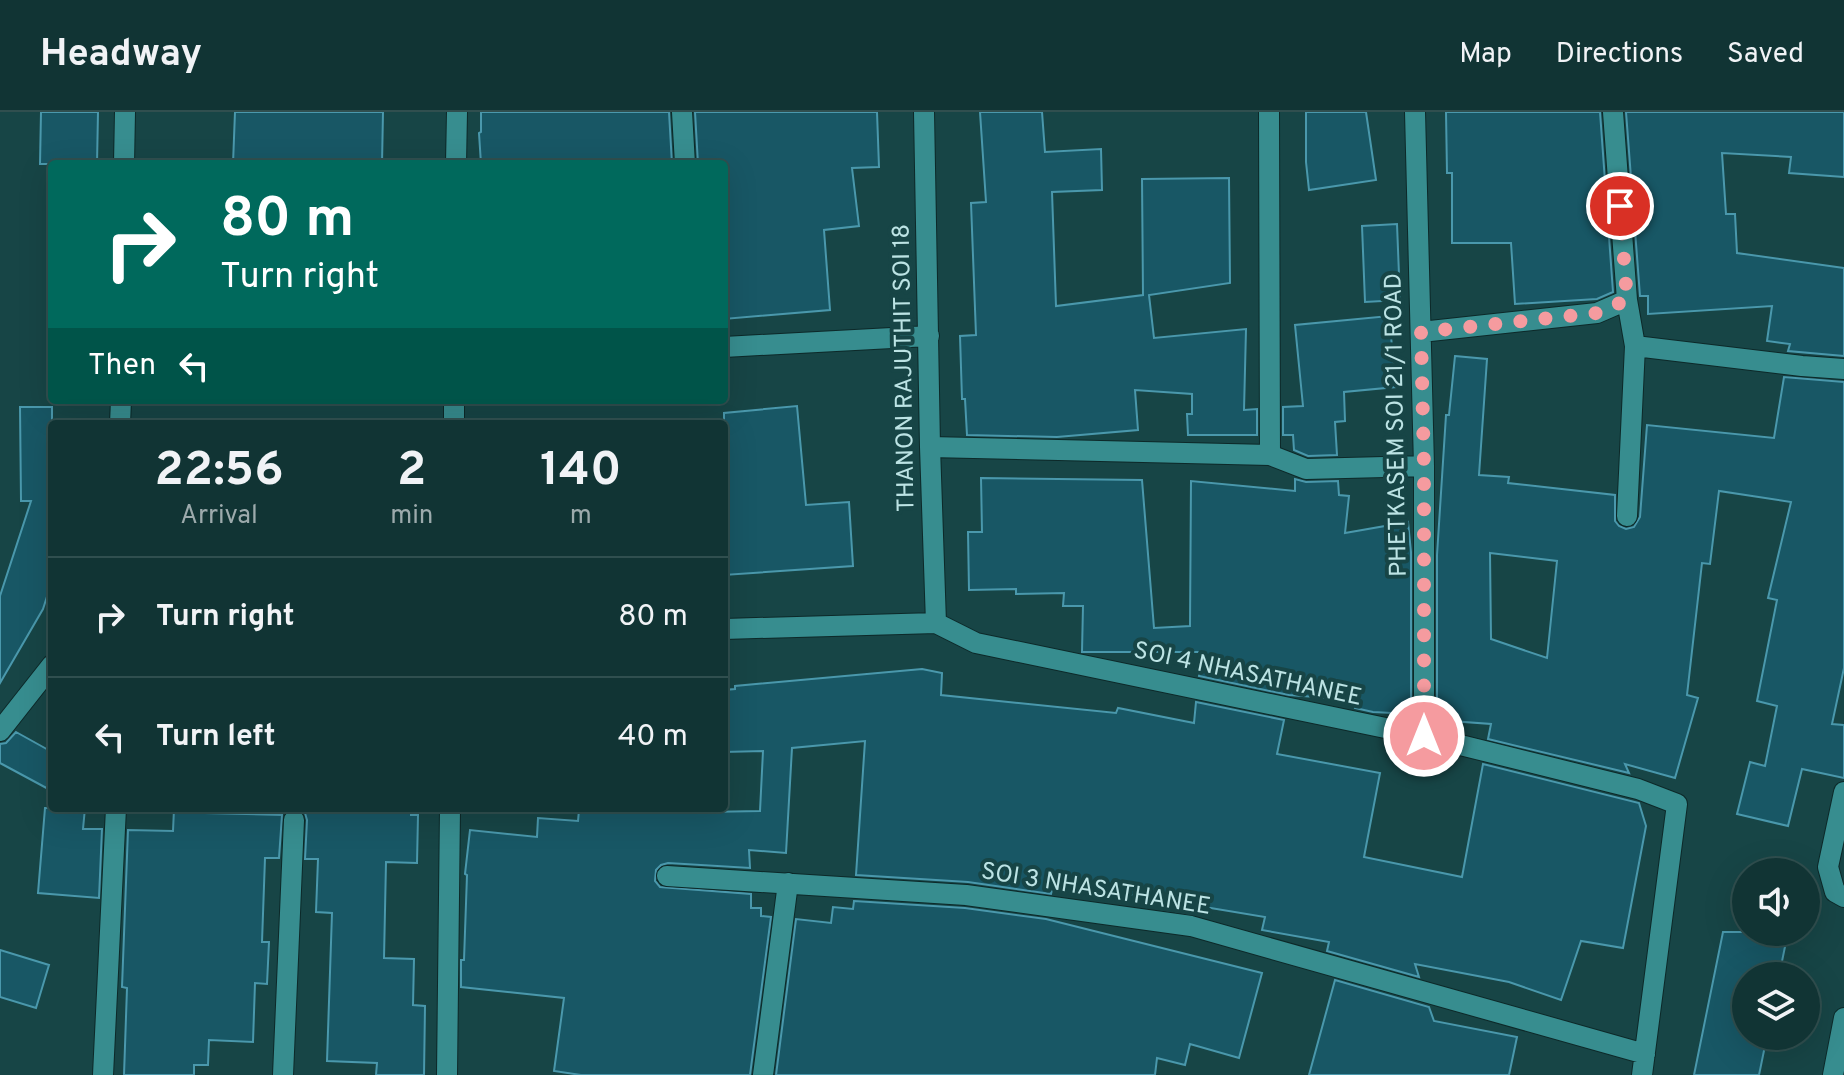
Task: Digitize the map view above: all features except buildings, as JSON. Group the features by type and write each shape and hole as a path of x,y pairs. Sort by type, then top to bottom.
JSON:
{"street":[{"path":"124,160 125,112"},
{"path":"456,160 457,112"},
{"path":"682,112 685,160"},
{"name":"THANON RAJUTHIT SOI 18","path":"924,112 936,623"},
{"path":"1269,112 1270,455"},
{"name":"PHETKASEM SOI 21/1 ROAD","path":"1415,112 1424,466 1424,736"},
{"path":"1613,112 1627,300 1635,346 1627,516"},
{"path":"1421,332 1597,313 1627,300"},
{"path":"728,347 929,336"},
{"path":"1635,346 1844,369"},
{"path":"930,447 1270,455 1306,469 1424,466"},
{"name":"SOI 4 NHASATHANEE","path":"728,629 936,623 976,643 1424,736 1638,789 1677,804 1642,1075"},
{"path":"0,731 48,670"},
{"path":"1844,792 1828,867 1835,892 1844,897"},
{"path":"103,1075 116,812"},
{"path":"447,1075 450,812"},
{"path":"283,1075 294,820"},
{"name":"SOI 3 NHASATHANEE","path":"667,876 966,895 1191,926 1645,1054"},
{"path":"763,1075 788,883"},
{"path":"1833,1075 1844,1018"}],"route":[{"path":"1424,736 1421,332 1597,313 1627,300 1620,206"}]}
